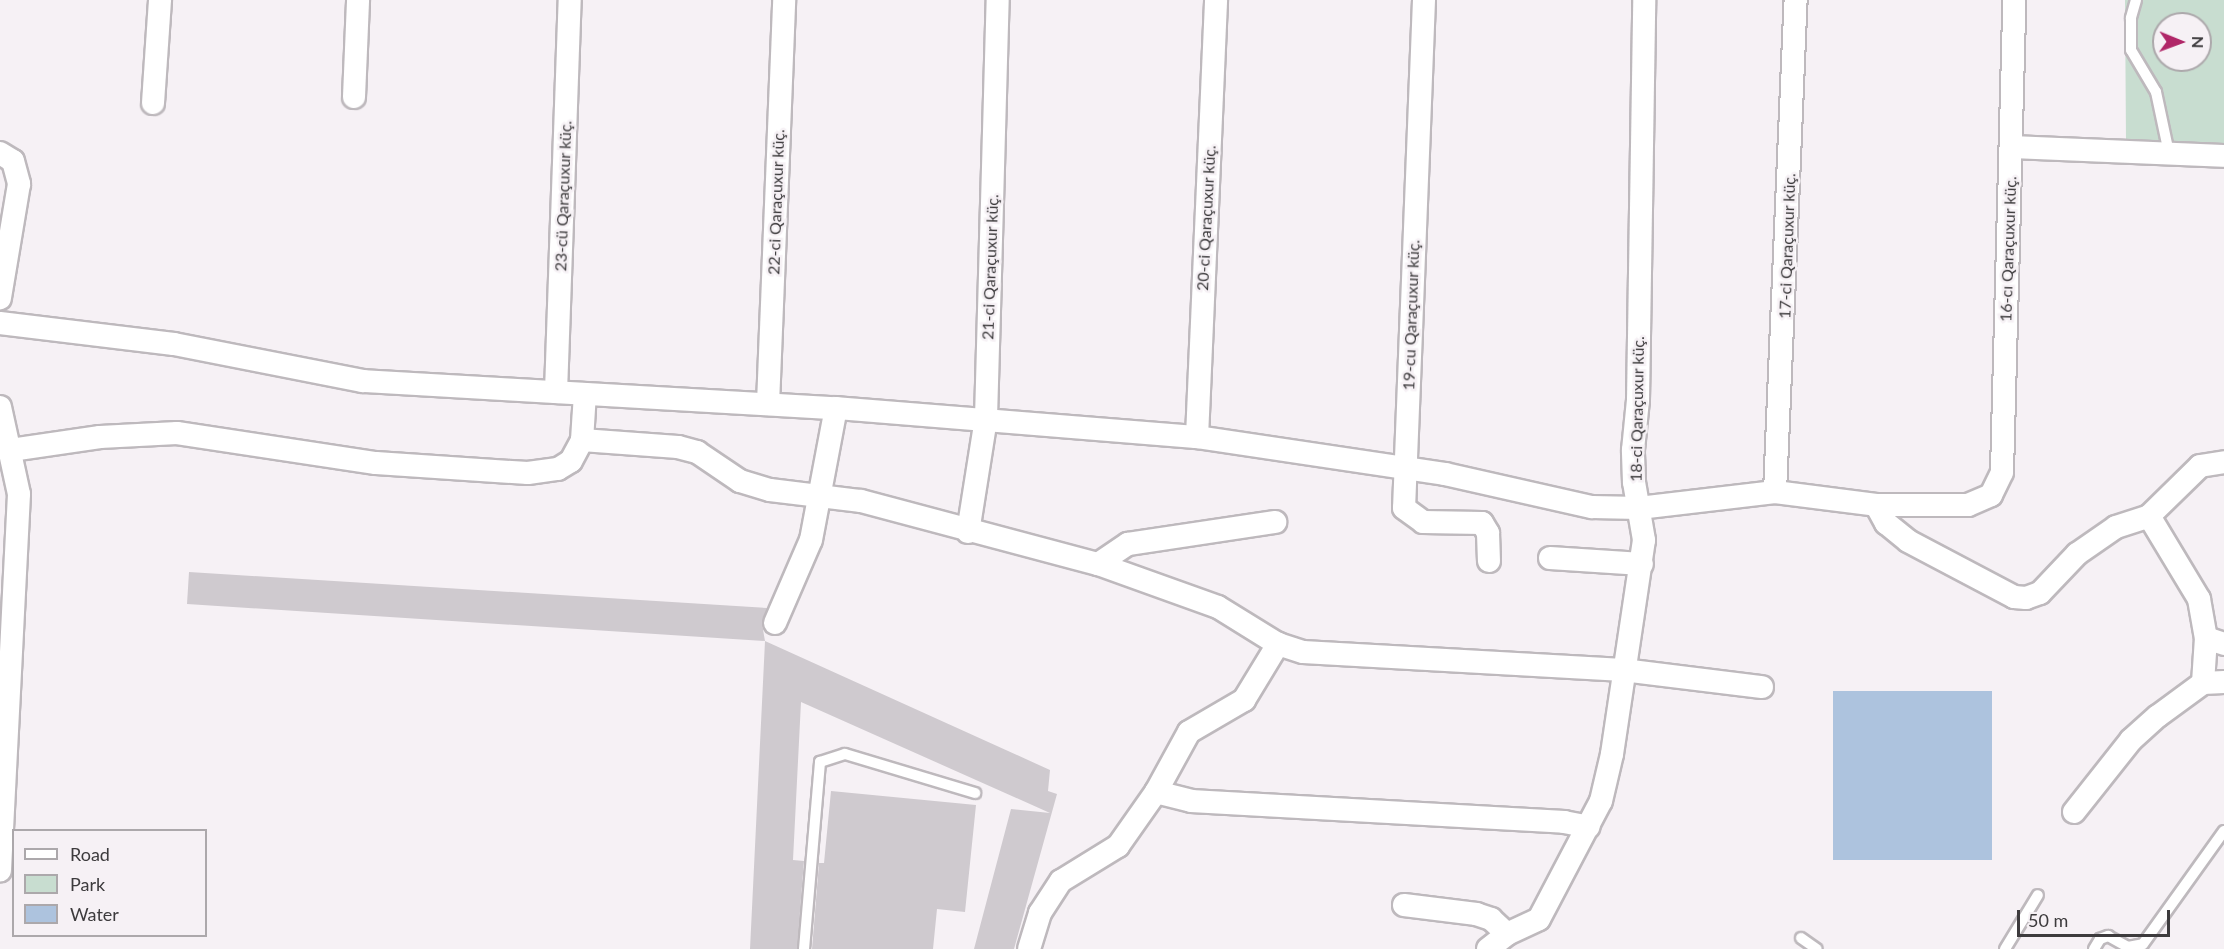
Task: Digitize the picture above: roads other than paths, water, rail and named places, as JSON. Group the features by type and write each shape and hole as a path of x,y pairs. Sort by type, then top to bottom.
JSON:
{"street":[{"path":"153,104 160,0"},
{"path":"354,97 358,0"},
{"name":"23-cü Qaraçuxur küç.","path":"556,392 570,0"},
{"name":"22-ci Qaraçuxur küç.","path":"768,404 784,0"},
{"name":"21-ci Qaraçuxur küç.","path":"968,532 986,418 998,0"},
{"name":"20-ci Qaraçuxur küç.","path":"1197,437 1216,0"},
{"name":"19-cu Qaraçuxur küç.","path":"1424,0 1404,508 1423,522 1482,523 1488,532 1489,561"},
{"name":"18-ci Qaraçuxur küç.","path":"1488,949 1507,934 1539,919 1601,801 1612,754 1644,540 1633,450 1638,400 1644,0"},
{"name":"17-ci Qaraçuxur küç.","path":"1775,492 1796,0"},
{"name":"16-cı Qaraçuxur küç.","path":"1876,505 1968,505 1991,495 2002,472 2014,0"},
{"path":"2011,147 2224,156"},
{"path":"0,153 13,160 19,184 0,298"},
{"path":"0,323 174,344 363,381 986,418 1197,437 1404,468 1592,507 1639,508 1775,492 1876,505 1886,523 1908,541 2014,597 2026,598 2040,593 2077,554 2101,537 2116,527 2149,516 2172,496 2187,475 2200,466 2224,462"},
{"path":"6,449 100,437 177,433 376,463 528,473 558,469 571,461 582,440 585,394"},
{"path":"0,407 6,449 19,494 0,871"},
{"path":"775,623 811,540 836,408"},
{"path":"582,440 678,447 697,452 740,481 770,490 861,501 968,532 1098,564 1218,607 1278,644 1333,656 1623,670 1762,687"},
{"path":"2074,812 2131,740 2213,682 2215,641 2199,599 2149,516"},
{"path":"1098,564 1128,544 1275,522"},
{"path":"1550,558 1642,564"},
{"path":"1029,949 1040,913 1061,881 1108,855 1156,792 1190,732 1244,700 1278,644"},
{"path":"1156,792 1191,801 1564,822 1589,827"},
{"path":"1404,905 1476,914 1491,919 1507,934"}],"lane":[{"path":"2136,0 2131,18 2131,50 2156,92 2169,153"},
{"path":"804,949 820,762 845,754 975,793"},
{"path":"2094,949 2100,939 2108,936 2128,947 2143,944 2224,831"},
{"path":"2005,949 2038,895"},
{"path":"1801,938 1817,949"}],"water":[{"path":"1833,691 1992,691 1992,860 1833,860"}]}
